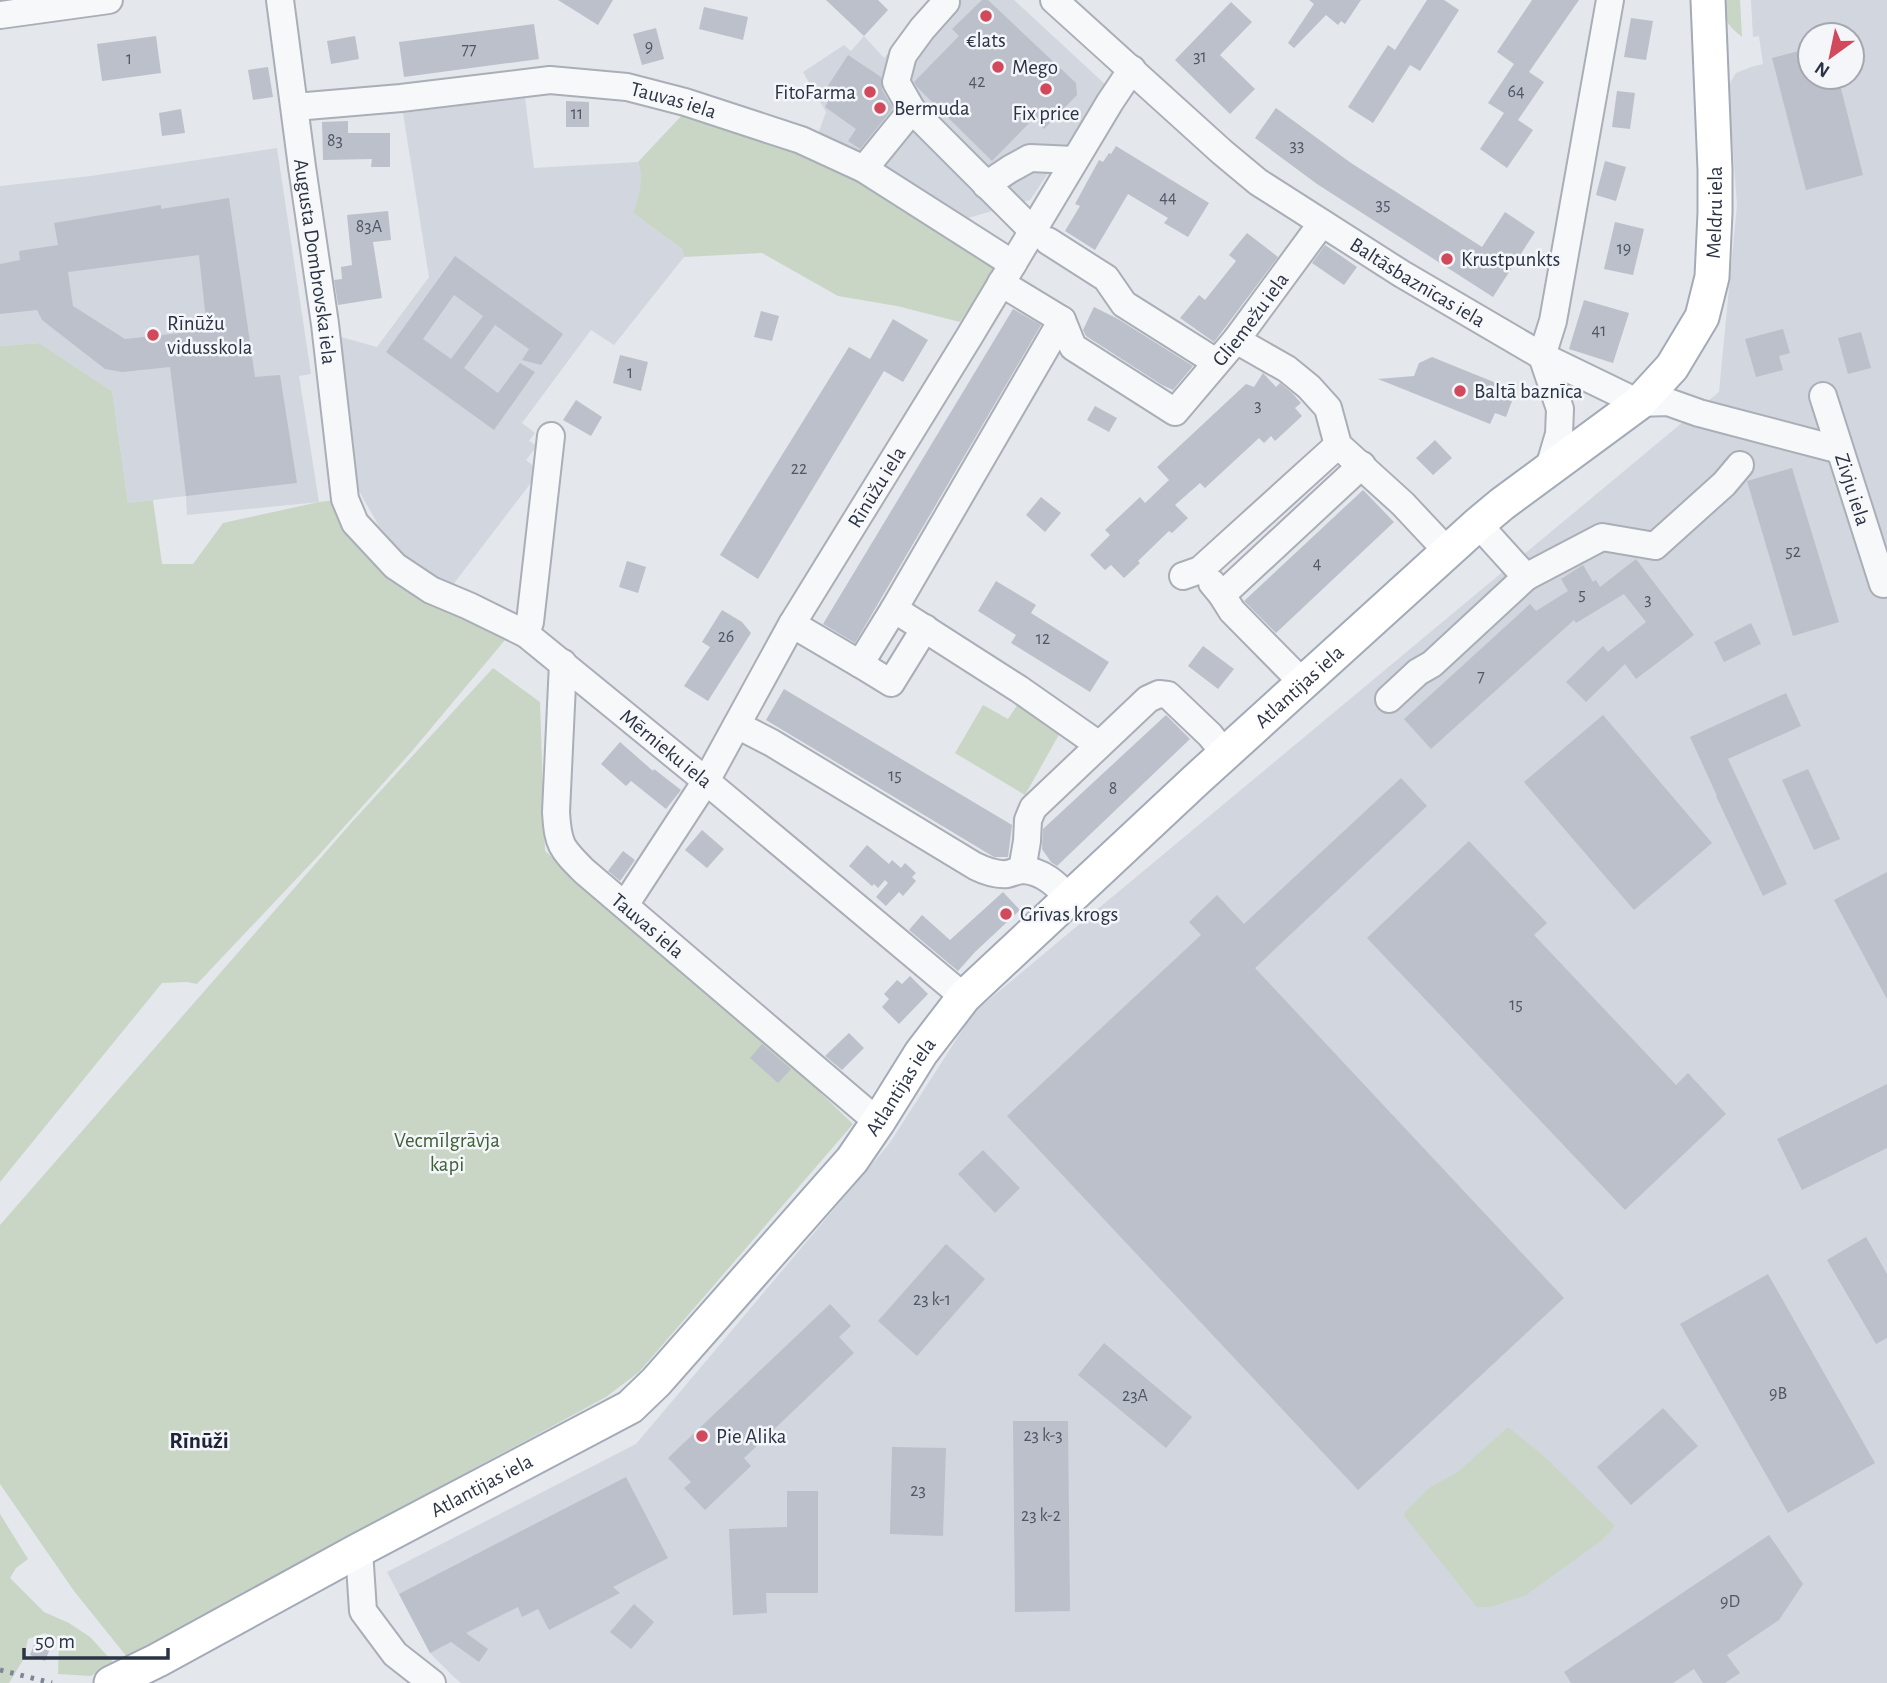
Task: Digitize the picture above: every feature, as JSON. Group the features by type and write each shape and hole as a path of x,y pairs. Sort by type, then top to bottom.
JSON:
{"main road":[{"name":"Meldru iela","path":"1639,403 1672,368 1702,317 1712,277 1715,170 1708,0"},
{"name":"Atlantijas iela","path":"111,1683 629,1407 656,1382 852,1160 921,1053 964,998 1225,754 1478,524 1502,503 1639,403"}],"street":[{"path":"0,15 76,2 109,0"},
{"name":"Augusta Dombrovska iela","path":"280,0 325,324 345,499 355,523"},
{"name":"Baltāsbaznīcas iela","path":"1054,0 1258,182 1402,274 1542,356 1639,403 1668,402 1699,413 1840,450"},
{"path":"1548,471 1559,435 1560,409 1542,356 1553,321 1610,0"},
{"path":"946,2 903,55 896,82 912,110 986,186 1040,236 1107,278 1124,304 1216,362"},
{"name":"Rīnūžu iela","path":"625,905 706,781 792,624 1007,274 1040,236 1074,160 1132,69"},
{"name":"Tauvas iela","path":"295,107 550,80 627,87 685,102 801,140 864,169 1007,274 1062,320"},
{"path":"864,169 912,110"},
{"path":"986,186 1030,158 1074,160"},
{"name":"Gliemežu iela","path":"1062,320 1073,347 1175,412 1236,340 1322,223"},
{"path":"860,664 1062,320"},
{"path":"1236,340 1287,369 1309,387 1328,408 1338,445 1403,504 1448,552"},
{"name":"Zivju iela","path":"1823,396 1883,584"},
{"path":"526,634 530,622 551,436"},
{"path":"1303,683 1232,611 1222,595 1192,573 1338,445"},
{"path":"1222,595 1362,465"},
{"path":"1390,699 1527,577 1602,537 1655,546 1724,484 1740,465"},
{"name":"Mērnieku iela","path":"355,523 395,565 432,590 526,634 964,998"},
{"path":"1478,524 1527,577"},
{"path":"894,609 1019,689 1099,745"},
{"path":"792,624 891,683 925,628"},
{"name":"Tauvas iela","path":"563,663 556,812 558,835 564,852 878,1122"},
{"path":"1022,870 1028,820 1033,808 1148,699 1159,694 1168,695 1210,735 1225,754"},
{"path":"737,725 784,750 975,866 991,873 1005,874 1022,870 1054,881 1069,898"},
{"path":"359,1550 363,1611 395,1654 432,1683"}],"shaded area":[{"path":"935,0 1014,0 1107,86 1030,200 961,220 817,137 826,112 803,72 844,45 851,51 864,36 884,58"},
{"path":"1751,0 1887,0 1887,1683 461,1683 430,1653 387,1572 636,1444 889,1144 974,1012 1719,392 1737,205 1728,86 1736,73 1763,64 1759,36 1753,37"},
{"path":"525,98 534,168 638,162 642,188 633,213 682,249 684,257 614,345 591,330 522,423 535,433 529,441 537,446 526,460 540,471 452,586 413,568 379,526 359,491 341,337 377,347 429,277 403,113"},
{"name":"Rīnūžu vidusskola","path":"277,148 311,374 299,376 319,502 187,515 186,496 128,503 112,391 39,343 0,346 0,186 91,176"}],"green space":[{"path":"1722,0 1740,0 1742,37 1727,21"},
{"path":"685,112 839,164 982,249 994,271 960,322 897,306 838,296 762,253 684,257 682,249 633,213 641,182 638,162"},
{"path":"39,343 112,391 128,503 153,500 162,564 193,564 223,523 345,499 395,566 515,628 412,751 318,856 197,984 162,983 0,1182 0,346"},
{"name":"Vecmīlgrāvja kapi","path":"493,668 540,702 545,851 805,1078 853,1124 639,1372 606,1397 127,1657 74,1591 0,1484 0,1225 352,822"},
{"path":"1018,704 1061,731 1025,795 955,753 983,705 1008,719"},
{"path":"1508,1427 1546,1458 1615,1526 1602,1540 1526,1595 1491,1607 1477,1607 1404,1516 1429,1488 1458,1472"},
{"path":"0,1514 28,1559 16,1568 10,1578 44,1612 69,1623 90,1637 113,1662 91,1676 58,1674 59,1640 45,1633 28,1639 23,1660 9,1683 0,1683"}],"building":[{"path":"558,0 613,0 598,25"},
{"path":"826,0 878,0 888,10 864,36"},
{"path":"982,0 988,0 1076,83 1077,95 1044,129 1034,118 992,161 914,82 959,36 952,29"},
{"path":"1309,0 1361,0 1345,24 1341,21 1338,25 1326,15 1294,48 1288,43 1314,4"},
{"path":"1427,0 1444,0 1459,10 1420,71 1410,65 1373,123 1348,107 1388,45 1395,50"},
{"path":"1532,0 1579,0 1529,72 1544,82 1518,120 1533,130 1507,168 1480,149 1504,113 1488,103 1514,64 1497,52"},
{"path":"1231,2 1252,22 1220,55 1255,89 1230,114 1175,60"},
{"path":"704,7 748,17 743,40 699,29"},
{"path":"1631,18 1653,21 1646,60 1624,57"},
{"path":"534,24 539,59 404,77 399,42"},
{"path":"656,28 664,59 642,65 633,34"},
{"path":"156,36 161,73 102,81 97,44"},
{"path":"355,36 359,59 331,64 327,41"},
{"path":"1796,52 1796,91 1842,91 1863,175 1806,190 1772,58"},
{"path":"848,55 881,77 882,90 893,108 860,149 848,141 856,129 825,107 831,96 824,92"},
{"path":"268,67 273,97 253,100 248,70"},
{"path":"1617,91 1635,93 1630,129 1612,127"},
{"path":"566,101 589,102 589,127 566,127"},
{"path":"1276,108 1351,163 1482,247 1505,212 1535,232 1493,297 1317,184 1255,138"},
{"path":"181,109 185,133 162,136 159,113"},
{"path":"348,121 348,133 390,133 390,167 371,167 372,159 323,160 322,122"},
{"path":"1116,146 1209,203 1188,237 1164,223 1168,218 1128,194 1095,250 1065,231 1080,206 1075,204 1099,160 1103,162"},
{"path":"1605,161 1626,167 1616,201 1596,195"},
{"path":"229,198 255,377 280,375 297,483 186,496 170,367 122,372 105,369 42,320 37,310 0,314 0,264 20,260 19,251 58,245 54,223 161,205 161,209","holes":["199,255 207,330 125,339 73,306 68,272"]},
{"path":"388,211 391,240 373,242 382,298 338,305 334,280 342,279 341,267 352,265 347,215"},
{"path":"1615,222 1644,229 1633,275 1604,269"},
{"path":"1247,233 1278,257 1214,342 1180,318 1199,295 1205,300 1236,261 1229,255"},
{"path":"1325,245 1357,267 1344,285 1312,263"},
{"path":"455,256 563,334 541,365 522,360 529,349 495,325 464,368 498,393 520,363 535,372 494,430 386,352","holes":["454,295 483,316 451,359 423,339"]},
{"path":"1584,300 1629,313 1613,363 1569,349"},
{"path":"1094,307 1193,366 1173,390 1162,385 1086,336 1083,330"},
{"path":"1013,309 1041,325 855,643 823,624"},
{"path":"761,311 779,316 772,341 754,337"},
{"path":"893,319 928,340 903,382 884,371 758,579 720,555 849,347 870,359"},
{"path":"1783,329 1790,353 1779,356 1783,370 1756,377 1745,339"},
{"path":"1861,332 1871,368 1848,374 1838,338"},
{"path":"620,355 648,362 641,391 613,383"},
{"name":"Baltā baznīca","path":"1432,357 1506,387 1502,397 1512,401 1506,417 1495,413 1490,424 1378,379 1414,376 1419,363"},
{"path":"1263,373 1276,387 1280,383 1292,393 1301,403 1295,408 1302,416 1275,441 1271,436 1264,443 1259,438 1205,488 1200,483 1175,505 1188,518 1172,533 1169,531 1124,578 1111,565 1105,570 1090,555 1110,535 1105,530 1140,497 1145,503 1169,480 1157,467 1246,384 1254,387"},
{"path":"576,400 602,417 591,436 563,420"},
{"path":"1095,406 1117,418 1109,432 1087,420"},
{"path":"1435,440 1452,458 1433,475 1416,458"},
{"path":"1792,468 1839,622 1793,636 1747,481"},
{"path":"1363,490 1394,522 1276,633 1244,601"},
{"path":"1041,497 1061,513 1045,532 1026,515"},
{"path":"1636,559 1694,635 1636,679 1625,664 1586,702 1566,682 1603,646 1608,652 1646,622 1624,594 1576,623 1574,620 1431,749 1404,719 1530,604 1536,611 1568,591 1561,579 1583,565 1593,582 1596,580 1600,587"},
{"path":"627,561 646,567 638,593 619,587"},
{"path":"996,581 1036,605 1031,613 1109,662 1090,692 1011,643 1016,635 978,611"},
{"path":"722,610 742,622 751,633 708,701 684,686 710,647 702,642"},
{"path":"1751,623 1761,644 1724,662 1714,642"},
{"path":"1203,646 1234,669 1218,689 1188,666"},
{"path":"784,689 1012,825 1008,857 994,857 766,720"},
{"path":"1786,693 1801,726 1728,759 1787,884 1763,896 1690,737"},
{"path":"1166,715 1190,739 1057,866 1051,862 1042,849 1043,829"},
{"path":"1603,715 1712,843 1634,910 1524,782"},
{"path":"620,742 653,771 654,769 681,790 666,809 631,781 626,786 601,764"},
{"path":"1808,769 1840,839 1814,850 1782,780"},
{"path":"1401,778 1427,806 1255,968 1564,1298 1358,1490 1007,1116 1201,935 1189,922 1217,895 1244,924"},
{"path":"702,830 724,849 707,868 685,850"},
{"path":"1469,841 1547,923 1534,935 1676,1085 1688,1073 1726,1114 1625,1210 1367,938"},
{"path":"867,845 889,864 892,860 901,868 905,863 916,873 912,877 916,881 903,896 899,892 886,906 876,897 888,883 885,880 878,888 874,884 872,886 849,866"},
{"path":"623,851 635,860 620,881 608,871"},
{"path":"1887,872 1887,999 1834,900"},
{"path":"1003,892 1020,910 958,971 909,930 922,915 950,940"},
{"path":"910,976 928,994 899,1024 882,1007 889,999 884,994 897,980 902,984"},
{"path":"849,1033 864,1048 842,1070 825,1056"},
{"path":"762,1044 791,1069 778,1083 750,1058"},
{"path":"1887,1084 1887,1148 1802,1190 1777,1139"},
{"path":"983,1150 1020,1188 995,1213 958,1174"},
{"path":"1866,1237 1887,1274 1887,1338 1876,1344 1827,1260"},
{"path":"946,1244 985,1279 917,1356 878,1321"},
{"path":"1768,1274 1875,1463 1788,1513 1680,1324"},
{"path":"830,1304 851,1326 839,1337 854,1353 744,1458 751,1466 705,1510 684,1488 691,1482 668,1458"},
{"path":"1104,1343 1192,1417 1166,1448 1078,1375"},
{"path":"1663,1408 1698,1446 1631,1505 1597,1467"},
{"path":"1013,1421 1068,1421 1070,1611 1015,1612"},
{"path":"892,1447 946,1448 943,1536 890,1534"},
{"path":"626,1477 668,1558 613,1587 620,1593 549,1630 538,1609 522,1617 518,1607 466,1633 488,1649 479,1662 451,1642 430,1653 399,1594"},
{"path":"787,1491 818,1491 818,1593 766,1593 767,1613 733,1615 729,1529 787,1527"},
{"path":"1769,1535 1803,1584 1779,1620 1727,1655 1740,1673 1725,1683 1703,1683 1694,1669 1673,1683 1571,1683 1564,1672"},
{"path":"634,1604 654,1622 631,1649 610,1632"},
{"path":"36,1640 51,1646 45,1661 30,1655"}],"railway":[{"path":"0,1670 52,1683"}],"place":[{"name":"€lats","path":"986,16"},
{"name":"Mego","path":"998,67"},
{"name":"Fix price","path":"1046,89"},
{"name":"FitoFarma","path":"870,92"},
{"name":"Bermuda","path":"880,108"},
{"name":"Krustpunkts","path":"1447,259"},
{"name":"Rīnūžu vidusskola","path":"153,335"},
{"name":"Baltā baznīca","path":"1460,391"},
{"name":"Grīvas krogs","path":"1006,914"},
{"name":"Pie Alika","path":"702,1436"}],"district":[{"name":"Rīnūži","path":"199,1441"}]}
